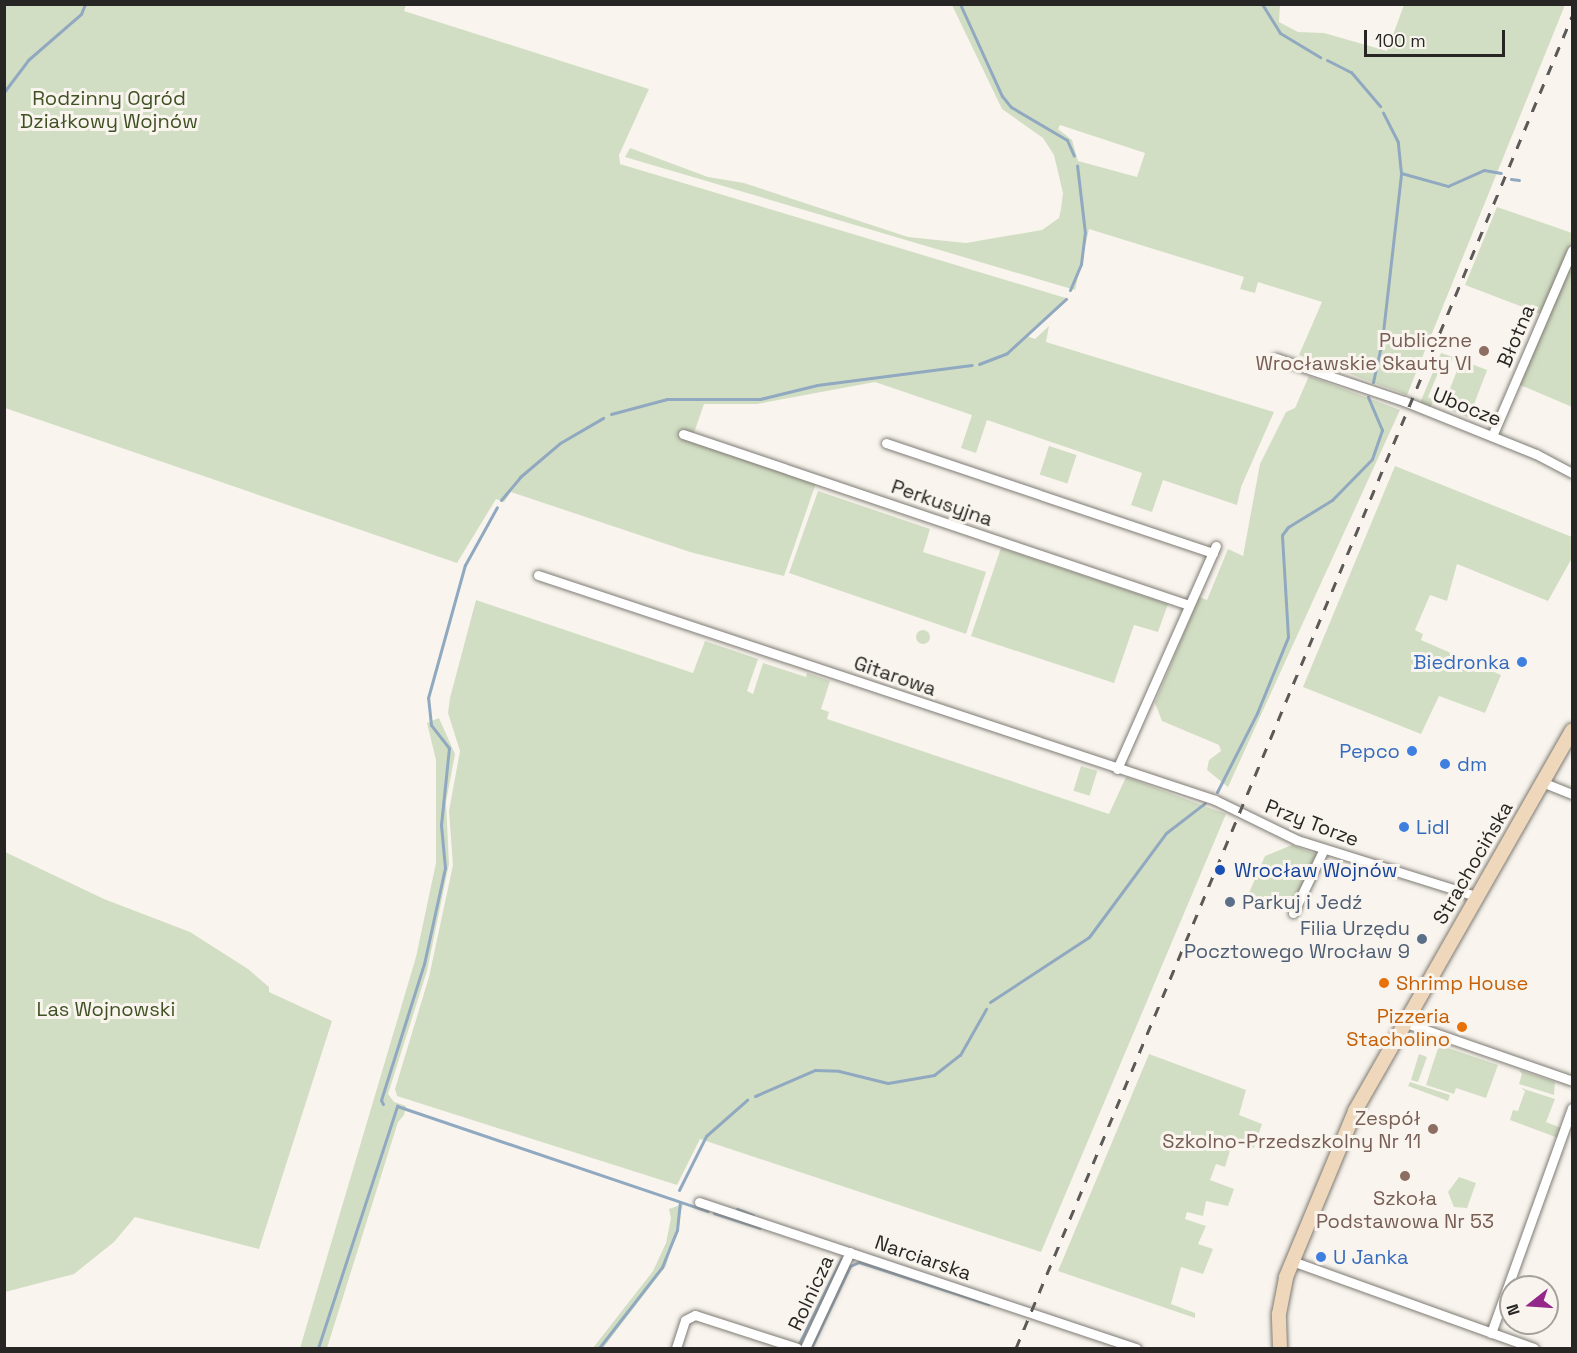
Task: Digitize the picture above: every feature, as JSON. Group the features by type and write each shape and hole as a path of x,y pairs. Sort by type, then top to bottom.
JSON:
{"main road":[{"name":"Strachocińska","path":"1280,1348 1280,1307 1292,1261 1355,1111 1403,1022 1572,730"}],"street":[{"name":"Błotna","path":"1492,436 1572,250"},
{"name":"Ubocze","path":"1276,358 1394,398 1492,436 1572,473"},
{"name":"Perkusyjna","path":"683,434 1189,605"},
{"name":"Perkusyjna","path":"886,443 1214,549 1117,769"},
{"name":"Gitarowa","path":"538,575 1215,800 1240,813"},
{"path":"1542,782 1572,794"},
{"name":"Przy Torze","path":"1240,813 1268,829 1324,849 1476,896"},
{"path":"1293,913 1324,849"},
{"path":"1403,1022 1572,1081"},
{"path":"1491,1333 1572,1108"},
{"name":"Narciarska","path":"699,1202 1136,1348"},
{"name":"Rolnicza","path":"805,1348 850,1252"},
{"path":"1292,1261 1534,1348"},
{"path":"676,1348 686,1320 695,1315 797,1348"}],"green space":[{"name":"Rodzinny Ogród Działkowy Wojnów","path":"406,4 404,11 649,89 619,155 620,164 1069,299 1027,336 1035,339 1049,326 1046,342 1274,412 1241,487 1237,505 1163,480 1152,512 1131,505 1142,473 987,420 976,453 961,448 972,415 875,382 757,404 704,404 694,433 681,438 816,483 784,576 690,552 511,492 504,502 496,499 457,563 5,408 5,5"},
{"path":"952,5 1280,5 1279,22 1298,32 1324,33 1387,51 1404,5 1565,5 1407,395 1299,355 1322,302 1258,282 1255,293 1240,289 1244,277 1089,229 1075,290 625,157 630,148 708,177 744,183 908,237 966,243 1042,230 1059,218 1063,193 1054,155 1043,138 1002,109","holes":["1060,125 1145,153 1137,177 1078,161 1072,140 1058,129"]},
{"path":"1497,207 1572,233 1572,242 1541,314 1465,285"},
{"path":"1572,259 1572,407 1518,384"},
{"path":"1441,353 1453,357 1451,362 1444,359 1428,397 1434,400 1430,408 1420,403"},
{"path":"1461,360 1487,370 1469,418 1443,408"},
{"path":"1309,376 1400,410 1228,787 1207,770 1209,760 1221,751 1219,745 1162,721 1155,703 1199,597 1207,600 1228,549 1243,556 1260,464 1286,412 1295,408"},
{"path":"1049,446 1077,455 1067,483 1040,475"},
{"path":"1395,466 1572,537 1572,558 1548,601 1457,564 1447,601 1430,595 1415,630 1423,634 1421,640 1501,675 1485,713 1439,696 1421,734 1303,687"},
{"path":"818,491 930,529 923,552 986,572 966,634 789,573"},
{"path":"1001,548 1168,604 1158,632 1134,625 1114,683 971,636"},
{"path":"476,600 693,673 705,641 758,659 747,691 753,694 763,663 806,677 807,673 830,681 821,709 829,712 827,719 1109,814 1126,777 1226,814 1041,1252 700,1139 677,1185 397,1096 395,1089 429,977 453,865 449,811 460,751 448,713"},
{"path":"923,630 928,632 930,637 928,642 923,644 918,642 916,637 918,632"},
{"path":"439,718 455,754 446,802 449,864 427,971 388,1094 394,1102 406,1106 404,1115 398,1122 327,1348 300,1348 416,957 436,863 436,760 427,723"},
{"path":"1081,766 1097,771 1090,796 1073,791"},
{"path":"1292,845 1318,855 1298,896 1267,909 1245,902 1265,856"},
{"name":"Las Wojnowski","path":"5,852 104,899 190,932 248,969 269,987 269,992 332,1021 259,1249 135,1217 114,1242 74,1274 5,1292"},
{"path":"1439,1045 1498,1065 1486,1098 1456,1088 1454,1094 1426,1085"},
{"path":"1149,1054 1246,1090 1239,1115 1262,1124 1254,1148 1233,1141 1225,1167 1216,1164 1210,1180 1234,1189 1228,1206 1206,1201 1203,1216 1187,1212 1185,1219 1206,1226 1198,1244 1213,1249 1203,1274 1181,1267 1171,1304 1195,1313 1195,1318 1058,1271"},
{"path":"1419,1054 1427,1057 1418,1082 1411,1080"},
{"path":"1519,1070 1555,1082 1554,1095 1519,1084 1522,1074"},
{"path":"1410,1082 1450,1095 1448,1101 1408,1086"},
{"path":"1521,1088 1555,1099 1546,1122 1561,1128 1558,1138 1510,1120 1513,1110 1518,1111 1525,1091"},
{"path":"1459,1177 1476,1183 1467,1208 1454,1207 1448,1192"},
{"path":"683,1204 666,1266 603,1348 593,1348 653,1271 666,1243 671,1218 669,1209"}],"waterway":[{"path":"4,92 28,60 81,14 85,4"},
{"path":"960,4 1002,96 1011,107 1067,140 1074,156"},
{"path":"1262,4 1280,33 1320,57"},
{"path":"1327,60 1351,72 1380,106"},
{"path":"1373,382 1382,341 1401,173 1398,142 1383,113"},
{"path":"1070,290 1081,264 1085,233 1077,165"},
{"path":"1401,173 1448,186 1484,170 1501,173"},
{"path":"1511,179 1519,180"},
{"path":"979,364 1007,353 1066,299"},
{"path":"611,414 667,399 760,399 817,385 972,365"},
{"path":"1217,792 1257,713 1288,637 1282,535 1288,527 1332,500 1372,459 1382,430 1368,397"},
{"path":"501,500 520,477 560,443 603,418"},
{"path":"383,1104 381,1100 424,964 445,868 441,825 449,748 431,725 428,698 465,565 497,507"},
{"path":"990,1002 1089,937 1166,833 1205,803"},
{"path":"755,1096 815,1070 839,1071 888,1083 934,1075 960,1055 986,1009"},
{"path":"679,1190 706,1136 747,1100"},
{"path":"318,1348 397,1106 708,1211"},
{"path":"599,1348 662,1267 677,1230 680,1202"},
{"path":"737,1209 753,1215"},
{"path":"714,1213 760,1228"},
{"path":"799,1344 841,1259"},
{"path":"811,1348 850,1266 859,1262 988,1304"}],"railway":[{"path":"1016,1348 1572,16"}],"place":[{"name":"Publiczne Wrocławskie Skauty VI","path":"1484,351"},
{"name":"Biedronka","path":"1522,662"},
{"name":"Pepco","path":"1412,751"},
{"name":"dm","path":"1445,764"},
{"name":"Lidl","path":"1404,827"},
{"name":"Wrocław Wojnów","path":"1220,870"},
{"name":"Parkuj i Jedź","path":"1230,902"},
{"name":"Filia Urzędu Pocztowego Wrocław 9","path":"1422,939"},
{"name":"Shrimp House","path":"1384,983"},
{"name":"Pizzeria Stacholino","path":"1462,1027"},
{"name":"Zespół Szkolno-Przedszkolny Nr 11","path":"1433,1129"},
{"name":"Szkoła Podstawowa Nr 53","path":"1405,1176"},
{"name":"U Janka","path":"1321,1257"}]}
